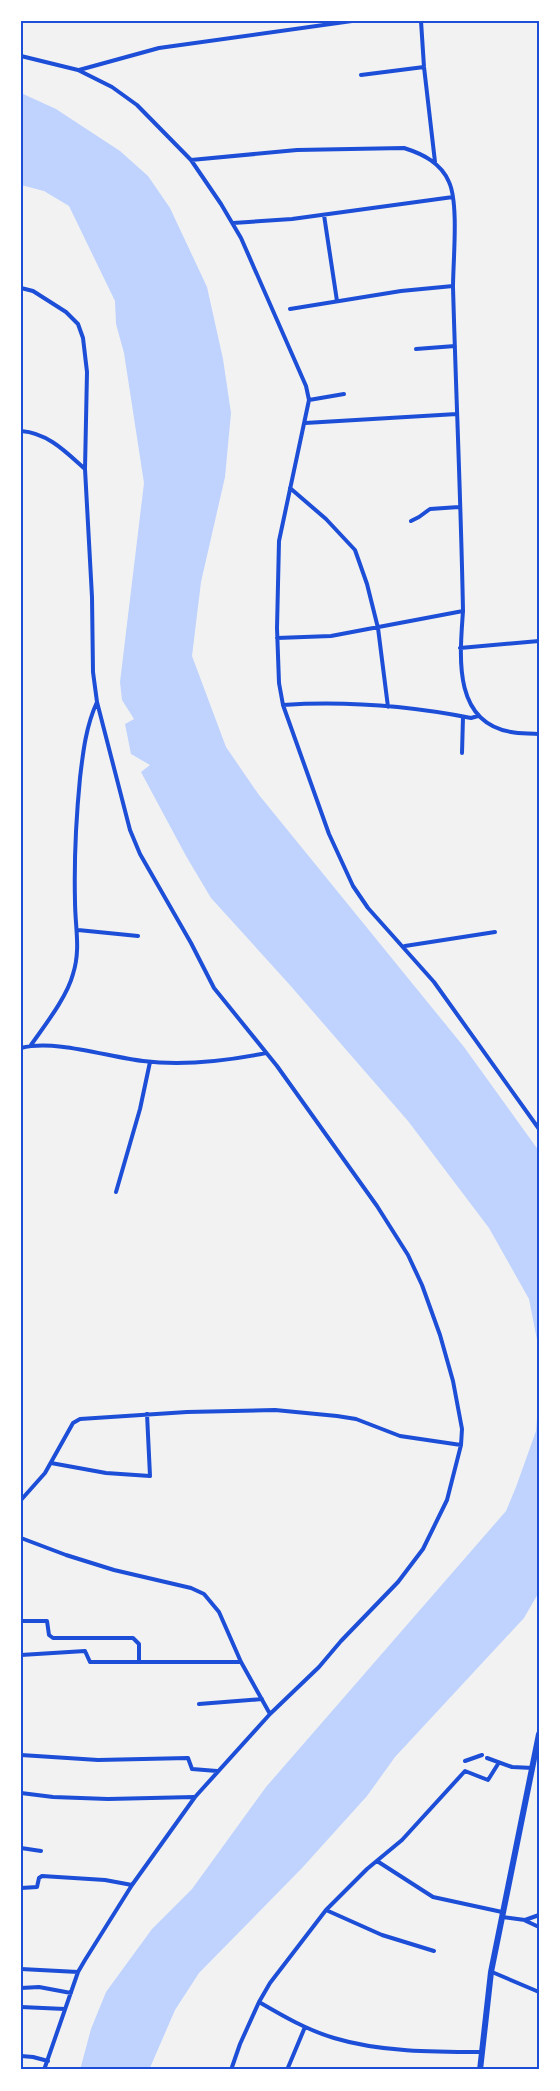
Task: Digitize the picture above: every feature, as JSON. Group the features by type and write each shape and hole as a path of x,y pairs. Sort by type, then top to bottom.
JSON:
{"highway":[{"path":"480,2070 491,1972 539,1734"}],"street":[{"path":"78,70 159,48 352,21"},
{"path":"421,21 419,68 433,149 435,160 446,176 453,197 453,286 463,611 460,648 462,681 469,701 478,716 510,732 539,734"},
{"path":"21,56 78,70 112,87 137,105 191,159 233,223 302,377 309,400 279,541 277,638 279,683 283,705 329,834 353,886 368,908 434,982 539,1129"},
{"path":"361,75 419,68"},
{"path":"191,159 297,150 380,147 404,148 435,160"},
{"path":"233,223 324,215 453,197"},
{"path":"324,215 337,301"},
{"path":"290,309 453,286"},
{"path":"21,288 33,291 66,312 78,324 80,331 87,372 85,469 92,597 93,672 97,702 130,830 140,854 214,988 266,1053 377,1206 408,1255 422,1285 440,1335 453,1381 462,1429 461,1445 447,1500 423,1550 398,1582 319,1667 270,1714 195,1797 132,1885 78,1972 44,2070"},
{"path":"416,349 455,346"},
{"path":"309,400 344,394"},
{"path":"305,423 458,414"},
{"path":"21,431 49,439 85,469"},
{"path":"289,487 326,519 355,550 367,584 378,628 388,707"},
{"path":"411,520 419,518 430,509 459,507"},
{"path":"277,638 328,636 463,611"},
{"path":"460,648 539,641"},
{"path":"31,1045 73,976 78,954 74,851 84,745 97,702"},
{"path":"283,705 331,703 388,707 471,718 478,716"},
{"path":"462,753 463,717"},
{"path":"78,930 138,936"},
{"path":"404,946 495,932"},
{"path":"21,1048 31,1045 56,1047 168,1064 226,1060 266,1053"},
{"path":"116,1192 140,1109 150,1062"},
{"path":"21,1500 51,1463 76,1420 102,1416 275,1410 356,1419 400,1436 461,1445"},
{"path":"51,1463 106,1473 150,1476 147,1414"},
{"path":"21,1538 95,1564 191,1588 204,1594 219,1612 241,1662 270,1714"},
{"path":"21,1621 47,1621 49,1635 53,1638 133,1638 140,1644 139,1662"},
{"path":"21,1655 85,1651 90,1662 241,1662"},
{"path":"199,1704 262,1699"},
{"path":"21,1755 98,1760 189,1758 192,1769 218,1771"},
{"path":"465,1761 482,1755"},
{"path":"487,1758 498,1764 523,1769 532,1768"},
{"path":"231,2070 240,2044 270,1983 326,1910 351,1883 402,1840 465,1771 489,1780 498,1764"},
{"path":"21,1793 99,1799 195,1797"},
{"path":"21,1848 41,1851"},
{"path":"377,1861 433,1897 525,1920 539,1927"},
{"path":"21,1888 38,1887 39,1878 42,1876 105,1880 132,1885"},
{"path":"326,1910 382,1935 434,1951"},
{"path":"525,1920 539,1915"},
{"path":"21,1969 78,1972"},
{"path":"491,1972 539,1992"},
{"path":"21,1988 39,1987 71,1994"},
{"path":"259,2002 305,2027 355,2044 413,2050 481,2052"},
{"path":"21,2007 65,2009"},
{"path":"287,2070 305,2027"},
{"path":"21,2056 48,2061"}],"water":[{"path":"21,93 56,109 120,151 148,176 170,208 207,287 223,359 231,413 225,477 201,582 192,656 226,747 259,795 464,1047 539,1151 539,1350 529,1299 489,1228 408,1121 211,898 141,772 150,765 131,754 125,724 134,719 122,700 120,682 144,483 124,353 116,324 115,301 69,206 44,191 21,185"},
{"path":"539,1391 539,1592 524,1618 395,1757 367,1796 302,1868 199,1973 175,2010 149,2070 80,2070 91,2029 106,1992 152,1929 192,1889 266,1787 506,1511 536,1431"}]}
